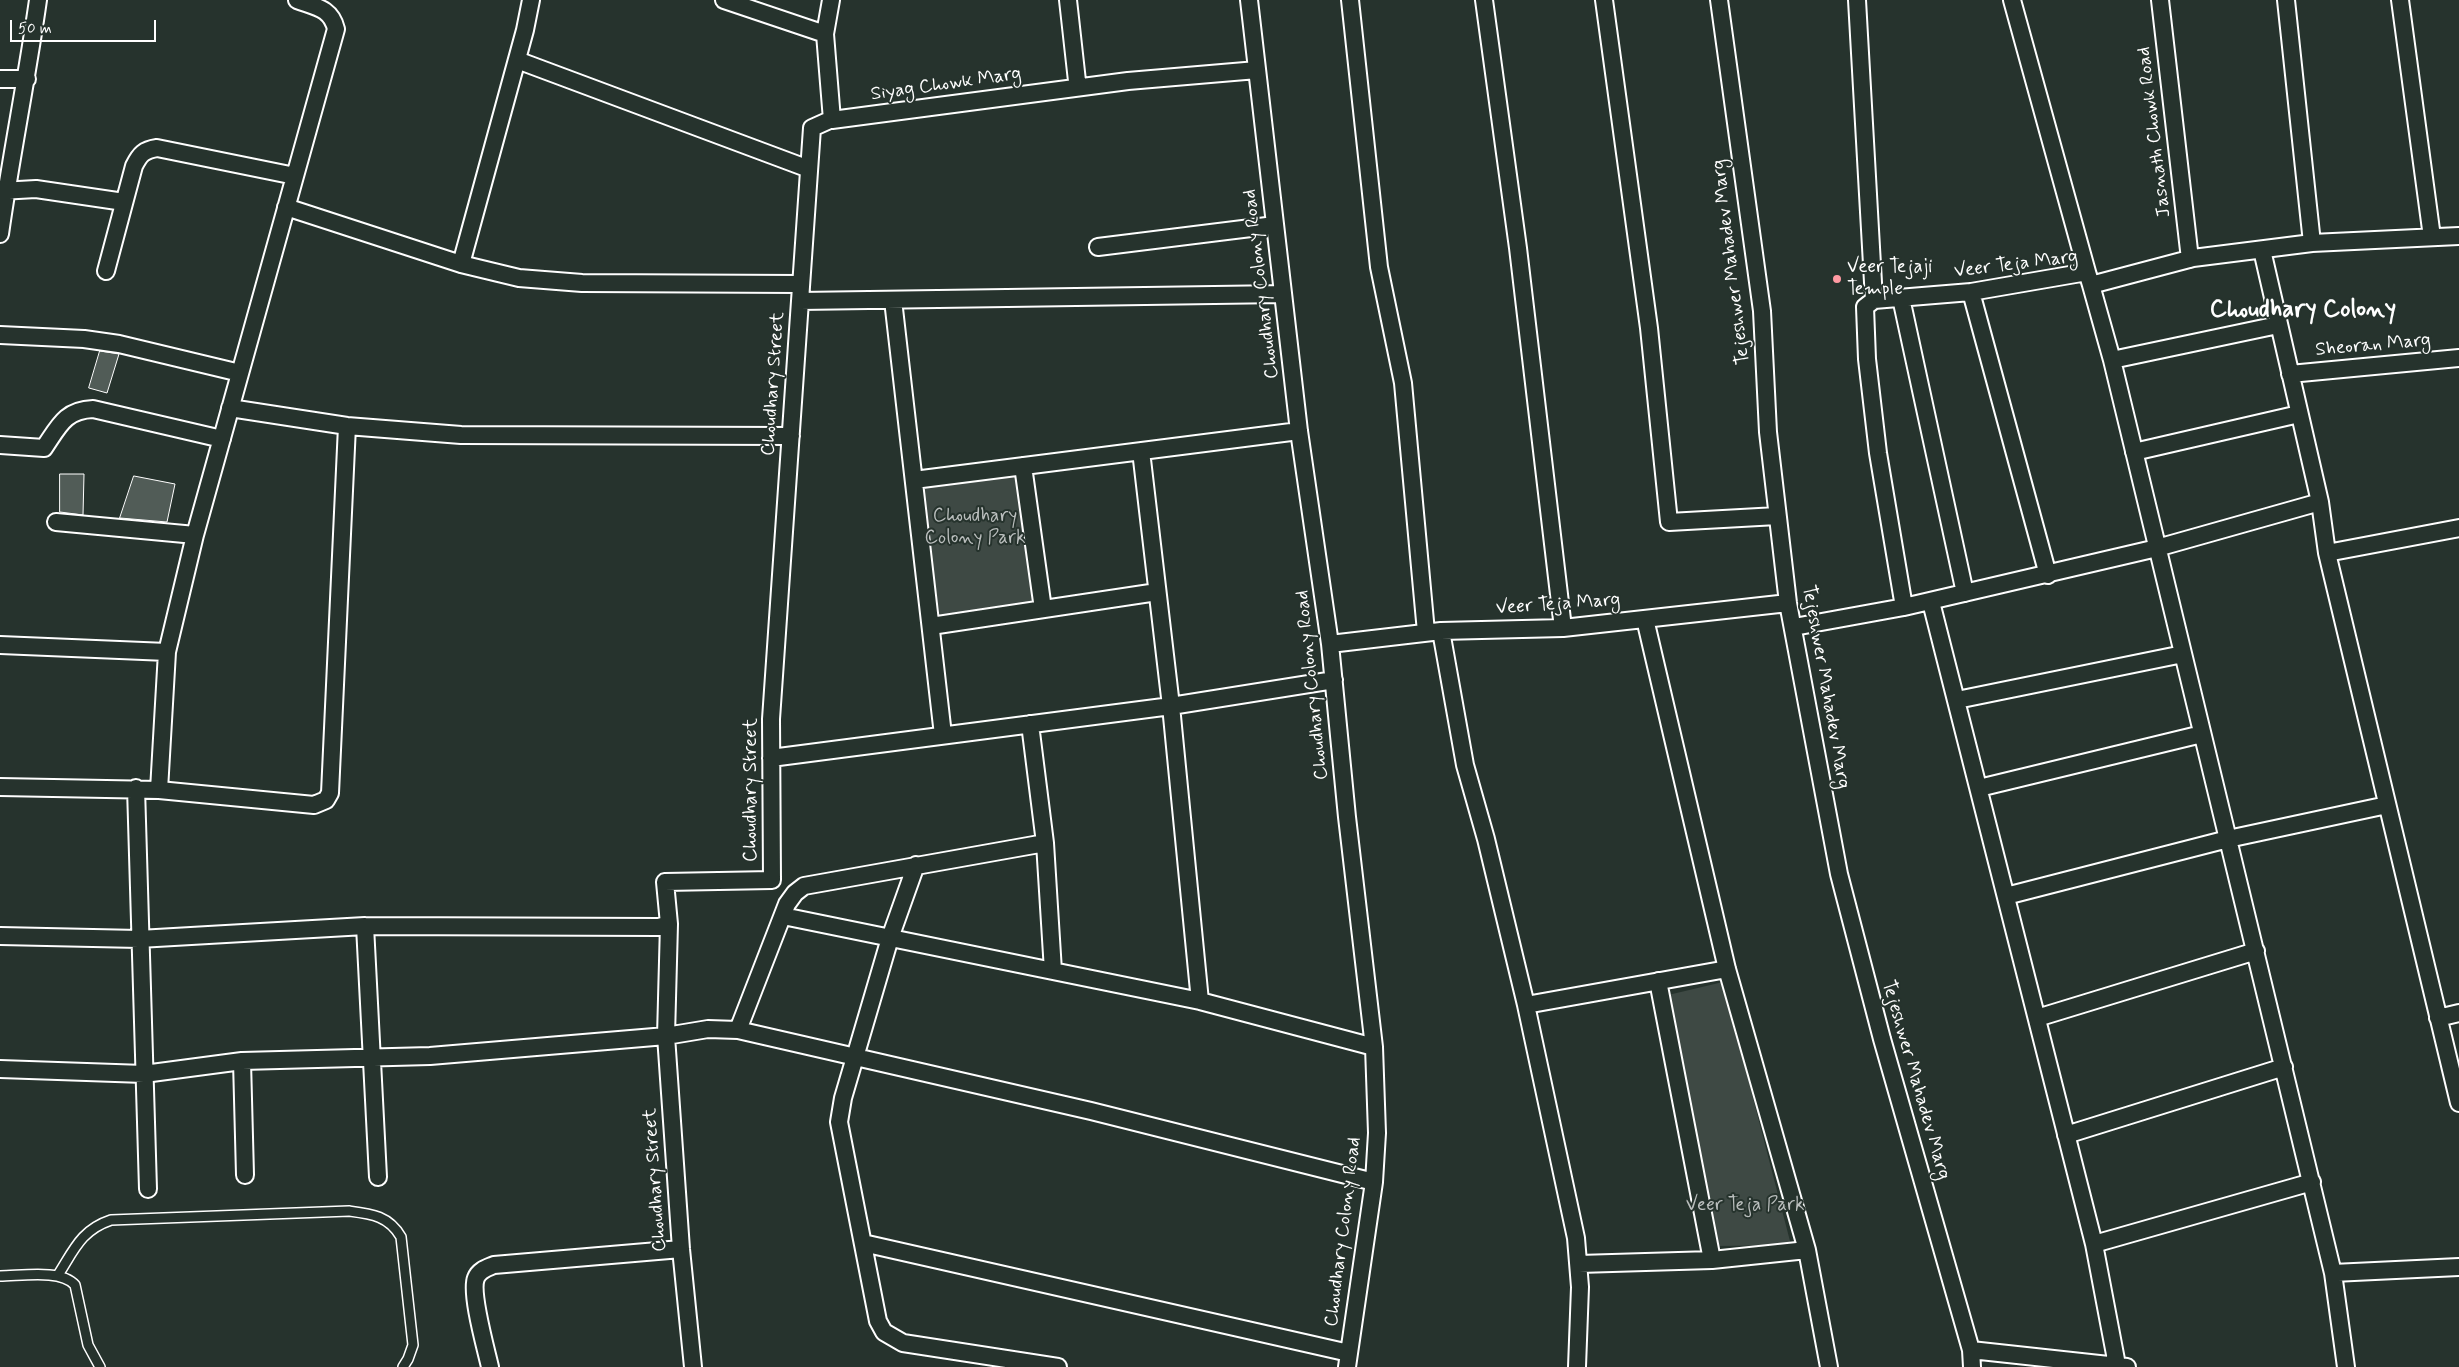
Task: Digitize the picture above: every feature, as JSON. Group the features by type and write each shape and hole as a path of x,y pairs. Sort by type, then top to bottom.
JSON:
{"street":[{"path":"0,234 3,191 27,79 38,0"},
{"path":"159,790 167,652 195,535 336,29 334,19 328,12 298,0"},
{"path":"461,264 517,60 531,0"},
{"path":"724,0 770,7 825,34"},
{"path":"830,0 825,34 832,119"},
{"path":"1068,0 1077,81"},
{"name":"Choudhary Colony Road","path":"1249,0 1299,430 1330,644 1347,817 1374,1047 1377,1133 1374,1182 1348,1360"},
{"path":"1350,0 1379,267 1403,383 1434,632 1464,765 1486,839 1526,1005 1576,1238 1580,1287 1577,1367"},
{"path":"1484,0 1518,248 1563,628"},
{"path":"1604,0 1649,328 1668,522 1777,516"},
{"name":"Tejeshwer Mahadev Marg","path":"1719,0 1762,310 1768,432 1788,603 1839,874 1882,1039 1970,1350 1972,1367"},
{"path":"1857,0 1874,300 1865,307 1867,359 1878,453 1904,608"},
{"path":"2012,0 2112,360 2333,1272 2346,1367"},
{"name":"Jasnath Chowk Road","path":"2160,0 2190,259"},
{"path":"2286,0 2312,243"},
{"path":"2400,0 2432,237"},
{"path":"517,60 809,168"},
{"name":"Siyag Chowk Marg","path":"832,119 1128,81 1257,70"},
{"path":"0,79 27,79"},
{"name":"Choudhary Street","path":"693,1367 681,1249 666,1036 669,924 665,882 772,880 771,719 812,128 832,119"},
{"path":"106,271 134,166 140,154 157,148 295,176"},
{"path":"3,191 36,189 124,202"},
{"path":"286,208 461,264 519,278 548,282 800,284"},
{"path":"1098,247 1275,225"},
{"name":"Veer Teja Marg","path":"1874,300 2089,279 2190,259 2312,243 2459,237"},
{"path":"2262,250 2320,502 2327,553 2459,1103"},
{"path":"1971,292 2048,574"},
{"path":"800,301 1283,294"},
{"path":"1900,298 1965,593"},
{"path":"894,300 943,736"},
{"path":"2112,360 2278,325"},
{"path":"0,335 84,339 119,344 240,373"},
{"name":"Sheoran Marg","path":"2290,374 2459,358"},
{"path":"230,408 347,426 461,435 791,436"},
{"path":"0,445 44,448 70,413 79,409 94,409 222,439"},
{"path":"2134,452 2299,414"},
{"path":"0,787 136,788 314,805 326,800 330,793 347,426"},
{"path":"914,480 1299,430"},
{"path":"1140,450 1171,706 1200,1001"},
{"path":"1023,466 1042,609"},
{"path":"1794,627 1931,602 2157,548 2320,502"},
{"path":"56,522 195,535"},
{"path":"2327,553 2459,528"},
{"path":"931,626 1157,592"},
{"path":"1931,602 2094,1244 2123,1366 1970,1350"},
{"name":"Veer Teja Marg","path":"1330,644 1434,632 1563,628 1788,603"},
{"path":"1645,619 1727,969 1807,1250 1829,1367"},
{"path":"0,644 167,652"},
{"path":"1956,700 2183,654"},
{"path":"771,758 1171,706 1334,680"},
{"path":"1030,724 1045,843 1053,971"},
{"path":"1979,788 2202,734"},
{"path":"136,788 148,1189"},
{"path":"2006,896 2228,839 2387,805"},
{"path":"738,1030 783,916 795,893 804,886 1045,843"},
{"path":"916,865 890,938 843,1098 839,1122 878,1321 884,1332 902,1343 1058,1367"},
{"path":"783,916 1200,1001 1374,1047"},
{"path":"0,936 139,938 365,926 659,927 669,924"},
{"path":"365,926 378,1177"},
{"path":"2037,1018 2256,951"},
{"path":"1526,1005 1727,969"},
{"path":"1658,981 1712,1260"},
{"path":"2438,1018 2459,1013"},
{"path":"0,1069 144,1074 242,1061 430,1056 666,1036 708,1029 738,1030 1091,1112 1374,1182"},
{"path":"242,1061 245,1175"},
{"path":"2066,1135 2284,1067"},
{"path":"2094,1244 2312,1182"},
{"path":"862,1243 1348,1360"},
{"path":"490,1367 474,1292 476,1278 483,1269 494,1265 681,1249"},
{"path":"1579,1264 1712,1260 1807,1250"},
{"path":"2333,1272 2459,1267"}],"lane":[{"path":"58,1275 83,1235 96,1225 111,1220 349,1211 370,1214 394,1225 401,1237 413,1345 403,1367"},
{"path":"0,1276 58,1275 69,1278 75,1285 88,1345 100,1367"}],"green space":[{"name":"Choudhary Colony Park","path":"1019,472 1032,604 940,618 920,487"},
{"name":"Veer Teja Park","path":"1723,982 1791,1245 1718,1246 1664,996"}],"building":[{"path":"100,351 119,354 107,393 89,388"},
{"path":"60,474 84,474 83,515 60,512"},
{"path":"134,476 175,484 167,522 120,518"}],"place":[{"name":"Veer Tejaji Temple","path":"1837,279"}],"district":[{"name":"Choudhary Colony","path":"2303,311"}]}
